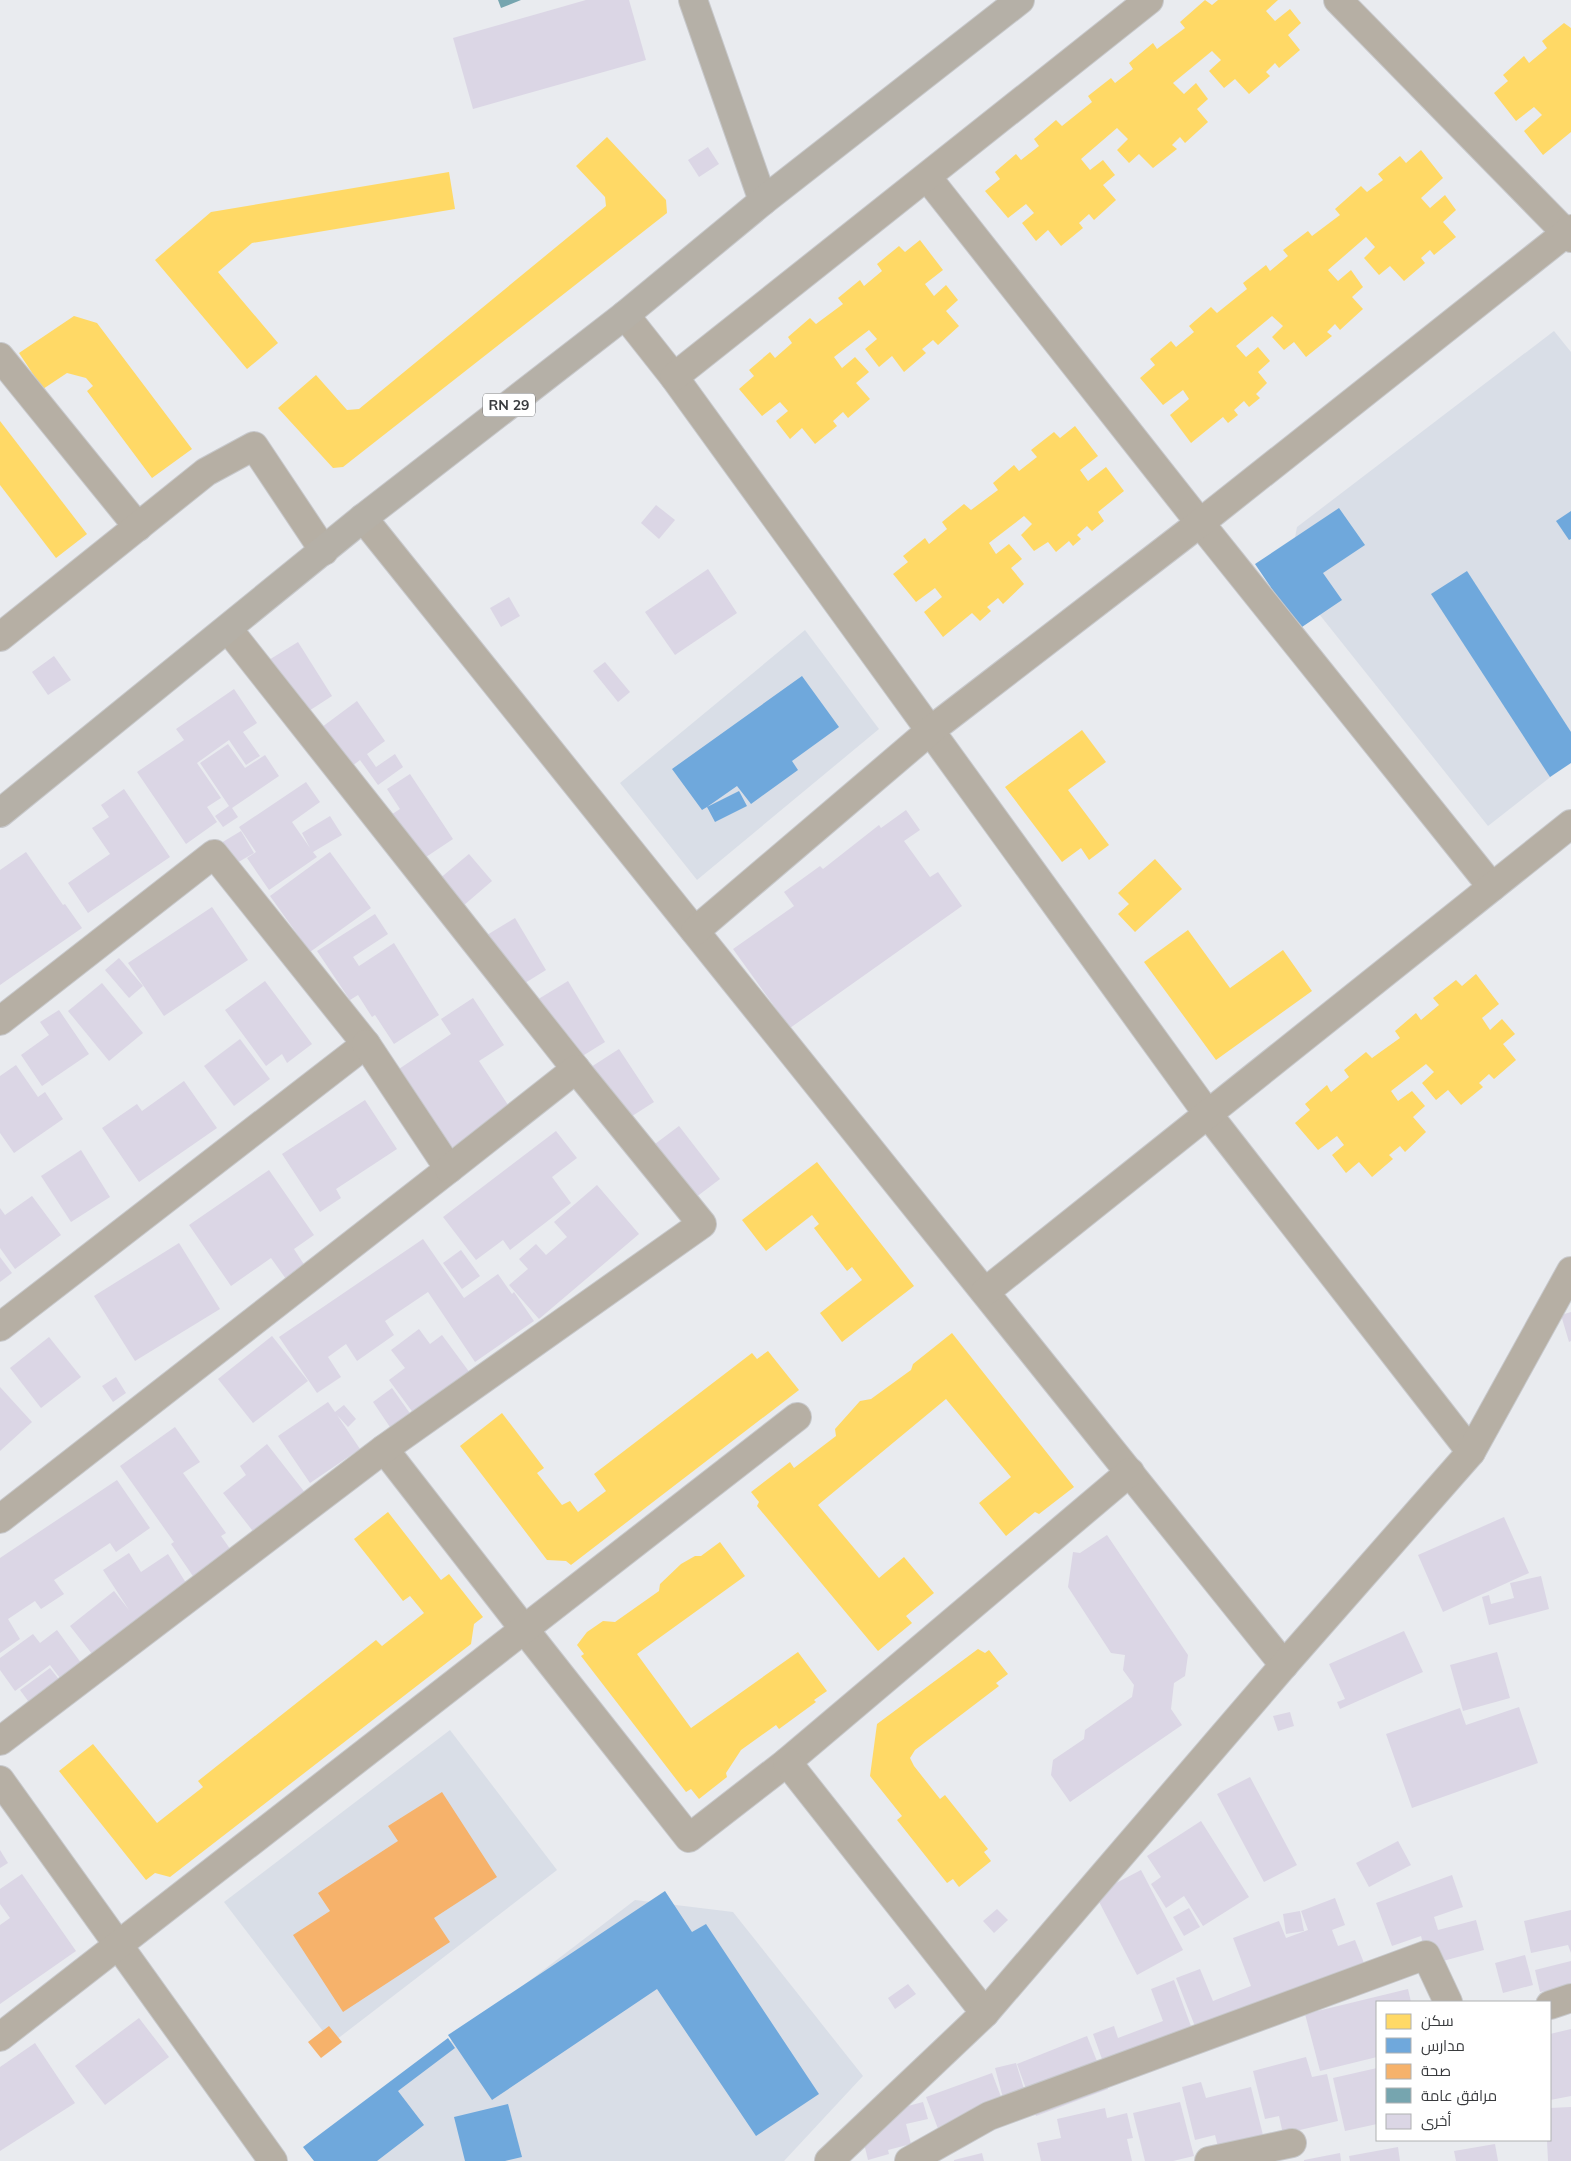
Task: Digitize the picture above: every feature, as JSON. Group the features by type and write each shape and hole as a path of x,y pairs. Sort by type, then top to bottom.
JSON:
{"main road":[{"path":"693,0 763,201"},
{"name":"RN 29","path":"0,813 364,518 625,314 763,201 1020,0"}],"street":[{"path":"674,377 1150,0"},
{"path":"695,930 931,730 1200,523 1570,233 1338,0"},
{"path":"927,177 1200,523 1492,887"},
{"path":"625,314 674,377 1207,1113 1471,1452"},
{"path":"0,357 138,527"},
{"path":"0,637 206,472 254,446 324,551"},
{"path":"364,518 1284,1665"},
{"path":"0,1741 384,1449 702,1224 576,1069 228,629"},
{"path":"985,1292 1571,824"},
{"path":"0,1021 214,854 366,1044 449,1169"},
{"path":"0,1326 366,1044"},
{"path":"0,1519 576,1069"},
{"path":"829,2161 854,2150 985,2013 1284,1665 1471,1452 1571,1271"},
{"path":"0,2037 797,1417"},
{"path":"384,1449 689,1838 787,1762 1130,1472"},
{"path":"787,1762 985,2013"},
{"path":"0,1780 272,2161"},
{"path":"909,2161 990,2116 1426,1955 1448,2001"},
{"path":"1551,2005 1571,1998"},
{"path":"1209,2161 1292,2143"}],"shaded area":[{"path":"1554,331 1571,352 1571,761 1488,826 1288,575 1297,527"},
{"path":"805,630 879,729 697,880 620,783"},
{"path":"450,1730 557,1870 332,2043 224,1902"},
{"path":"635,1900 733,1912 863,2076 784,2161 335,2161 320,2141"}],"building: سكن":[{"path":"1205,0 1212,5 1218,0 1278,0 1266,11 1275,21 1290,9 1301,23 1288,35 1300,50 1279,68 1275,63 1266,72 1270,76 1249,94 1235,79 1224,88 1209,71 1221,60 1212,51 1173,83 1184,94 1196,83 1208,99 1197,109 1208,122 1185,143 1180,137 1172,145 1177,149 1153,168 1139,154 1129,163 1117,150 1128,139 1117,128 1081,159 1090,170 1103,160 1115,175 1103,185 1116,200 1094,220 1089,214 1079,223 1083,228 1061,246 1048,230 1036,241 1022,223 1034,213 1026,204 1008,218 985,191 1000,179 995,172 1016,154 1021,160 1039,146 1034,139 1056,120 1062,126 1092,102 1088,96 1111,78 1115,83 1133,69 1129,63 1153,43 1157,49 1185,28 1180,22"},
{"path":"1564,23 1571,28 1571,132 1543,155 1524,131 1542,115 1534,107 1516,121 1494,93 1508,81 1503,75 1524,56 1529,63 1547,48 1542,41"},
{"path":"607,137 666,200 667,213 343,467 333,468 278,408 316,375 347,410 359,409 606,206 605,197 576,166"},
{"path":"1421,150 1443,178 1421,198 1430,208 1445,195 1456,210 1443,222 1456,237 1434,255 1430,250 1421,258 1425,263 1404,281 1390,266 1379,275 1364,258 1375,247 1366,237 1328,270 1338,281 1351,270 1363,287 1352,297 1363,309 1340,330 1335,324 1327,332 1332,336 1306,357 1294,342 1284,350 1272,337 1283,326 1272,316 1236,346 1246,357 1258,347 1270,361 1258,372 1267,383 1256,394 1260,398 1249,407 1244,401 1234,410 1238,415 1228,423 1223,417 1191,443 1170,415 1189,399 1183,390 1163,405 1140,378 1155,365 1150,359 1171,341 1176,347 1194,332 1189,326 1211,307 1217,313 1247,289 1243,283 1266,265 1270,271 1288,256 1283,250 1308,231 1312,236 1340,215 1335,209 1361,186 1367,192 1383,180 1378,174 1400,156 1406,163"},
{"path":"449,172 455,209 252,243 218,272 278,343 247,369 155,260 211,212"},
{"path":"920,240 943,270 925,284 934,296 946,285 958,300 946,311 959,326 938,345 933,340 922,349 926,353 904,372 892,356 879,367 865,349 877,339 869,330 834,357 842,368 855,357 869,372 856,383 870,399 848,418 843,412 833,421 837,426 815,444 802,428 790,439 776,421 788,411 780,402 762,416 739,389 754,376 749,370 770,352 775,358 792,343 788,337 810,318 816,324 843,304 838,298 860,280 864,286 882,271 877,264 899,246 905,252"},
{"path":"74,316 97,323 192,449 152,478 87,391 93,386 86,378 67,373 43,389 19,353"},
{"path":"0,421 87,534 56,558 0,485"},
{"path":"1075,426 1098,456 1080,470 1088,481 1106,467 1124,491 1098,512 1104,521 1092,531 1087,526 1077,535 1081,539 1073,546 1069,541 1056,552 1048,542 1034,551 1021,535 1032,524 1024,516 989,543 996,554 1009,544 1022,559 1011,568 1024,584 1003,604 998,598 987,607 991,611 980,621 972,613 943,637 924,612 942,597 935,588 916,602 893,574 908,562 903,556 925,538 929,544 947,529 942,522 964,504 971,510 998,490 993,483 1014,465 1019,471 1037,457 1031,450 1054,432 1060,438"},
{"path":"1082,730 1106,762 1068,790 1109,845 1089,860 1081,848 1062,862 1005,787"},
{"path":"1155,859 1182,889 1135,932 1118,914 1129,904 1118,893"},
{"path":"1188,930 1230,988 1283,950 1312,991 1216,1060 1144,962"},
{"path":"1476,974 1499,1004 1482,1018 1490,1030 1502,1019 1515,1034 1503,1044 1516,1060 1494,1079 1489,1074 1479,1083 1483,1087 1461,1105 1448,1090 1436,1100 1422,1083 1434,1072 1426,1064 1391,1091 1398,1101 1412,1091 1425,1106 1413,1117 1426,1132 1405,1152 1400,1146 1389,1155 1393,1159 1372,1177 1359,1162 1346,1173 1332,1155 1344,1145 1337,1136 1318,1150 1295,1123 1310,1110 1305,1104 1327,1085 1331,1092 1349,1077 1344,1070 1366,1052 1372,1058 1400,1038 1395,1031 1416,1013 1421,1020 1439,1005 1433,998 1456,980 1462,986"},
{"path":"817,1162 914,1286 842,1342 820,1313 862,1280 852,1267 847,1271 814,1228 819,1224 812,1215 766,1251 742,1220"},
{"path":"952,1333 1074,1487 1039,1514 1035,1512 1006,1536 979,1503 1011,1477 946,1399 818,1505 879,1578 904,1557 934,1593 906,1616 912,1623 878,1651 757,1506 759,1502 751,1492 790,1462 794,1468 836,1436 835,1429 860,1401 871,1399 911,1370 913,1364"},
{"path":"768,1351 799,1390 571,1565 566,1561 547,1560 460,1446 502,1413 544,1468 537,1473 562,1505 570,1501 578,1512 606,1491 594,1474 752,1353 757,1359"},
{"path":"388,1512 441,1580 449,1574 483,1617 474,1624 471,1644 170,1877 155,1873 146,1880 59,1771 93,1744 157,1823 203,1787 198,1781 376,1640 382,1646 424,1613 410,1596 403,1601 354,1539"},
{"path":"720,1542 745,1576 637,1654 691,1728 798,1652 827,1691 814,1700 816,1702 779,1729 776,1725 741,1750 726,1773 727,1777 699,1799 691,1789 686,1792 581,1656 584,1654 577,1645 587,1632 603,1621 615,1622 659,1591 660,1584 681,1564 695,1556 701,1556"},
{"path":"978,1649 985,1653 989,1650 1008,1674 996,1683 999,1686 915,1750 910,1758 940,1799 945,1795 988,1849 984,1852 991,1861 959,1887 953,1879 947,1883 897,1820 902,1816 870,1776 877,1724"}],"building: مدارس":[{"path":"1339,508 1365,545 1323,573 1342,600 1299,629 1255,564"},
{"path":"1571,511 1571,539 1569,540 1556,521"},
{"path":"1467,571 1571,732 1571,763 1550,777 1431,594"},
{"path":"802,676 839,727 792,761 798,770 751,804 737,786 702,810 672,769"},
{"path":"739,791 747,806 715,822 707,807"},
{"path":"665,1891 692,1932 706,1924 819,2094 756,2136 657,1989 492,2100 448,2035"},
{"path":"448,2038 455,2048 398,2091 424,2125 377,2161 314,2161 303,2147"},
{"path":"508,2104 522,2157 505,2161 465,2161 454,2117"}],"building: صحة":[{"path":"442,1792 497,1877 434,1918 450,1942 343,2012 293,1935 330,1911 318,1893 398,1841 388,1826"},
{"path":"329,2026 342,2042 321,2058 308,2042"}],"building: مرافق عامة":[{"path":"498,0 521,0 501,8"}],"building: أخرى":[{"path":"586,0 629,0 646,60 473,109 453,38"},
{"path":"708,147 719,164 699,177 688,160"},
{"path":"656,505 675,520 659,539 641,523"},
{"path":"708,569 737,613 675,655 645,612"},
{"path":"509,597 520,616 501,627 490,608"},
{"path":"298,642 332,696 298,718 264,663"},
{"path":"54,656 71,680 48,695 32,672"},
{"path":"605,662 630,692 618,702 593,671"},
{"path":"234,689 257,723 243,732 260,756 246,765 229,740 197,763 221,798 207,807 217,822 186,844 137,772 184,740 176,729"},
{"path":"357,701 385,741 367,754 376,767 395,754 403,767 378,785 360,760 343,773 314,733"},
{"path":"228,744 245,768 265,755 279,776 232,808 238,817 223,827 215,816 229,806 200,763"},
{"path":"410,774 453,839 408,869 377,824 400,809 387,789"},
{"path":"306,782 320,802 292,822 310,848 302,833 330,816 342,835 313,852 317,857 269,890 247,858 256,852 239,827"},
{"path":"124,789 170,857 88,913 68,883 110,854 92,828 109,817 101,805"},
{"path":"906,810 920,830 904,841 930,877 938,872 962,906 790,1028 733,949 794,906 784,892 820,866 823,869 879,825 881,828"},
{"path":"241,831 254,853 235,864 221,843"},
{"path":"26,852 63,905 65,904 82,928 0,985 0,870"},
{"path":"330,852 371,908 310,952 270,896"},
{"path":"469,854 492,881 449,918 426,890"},
{"path":"212,907 248,960 164,1016 128,963"},
{"path":"375,914 388,934 353,957 359,966 394,943 439,1015 394,1044 375,1015 372,1017 358,995 350,1000 317,951"},
{"path":"515,918 546,970 509,993 477,941"},
{"path":"119,958 143,986 129,998 105,970"},
{"path":"265,981 312,1044 287,1063 282,1054 266,1066 225,1010"},
{"path":"568,981 605,1042 560,1070 522,1009"},
{"path":"102,983 143,1033 109,1061 68,1011"},
{"path":"473,998 504,1045 479,1061 510,1108 446,1152 393,1073 451,1034 441,1019"},
{"path":"59,1010 89,1054 42,1086 21,1055 49,1035 40,1022"},
{"path":"240,1039 270,1079 234,1106 204,1066"},
{"path":"619,1049 654,1102 612,1129 577,1076"},
{"path":"16,1065 38,1097 45,1092 63,1119 14,1153 0,1133 0,1076"},
{"path":"184,1081 217,1128 139,1182 102,1128 137,1104 142,1111"},
{"path":"365,1100 397,1149 336,1189 341,1198 320,1212 282,1154"},
{"path":"679,1126 720,1179 683,1207 643,1153"},
{"path":"556,1131 577,1158 552,1177 571,1203 510,1250 503,1240 476,1260 443,1217"},
{"path":"81,1150 110,1197 71,1222 41,1176"},
{"path":"269,1170 314,1235 294,1249 305,1266 286,1279 271,1258 231,1286 189,1225"},
{"path":"597,1185 639,1234 539,1319 509,1285 528,1269 519,1259 536,1244 546,1255 567,1237 554,1222"},
{"path":"32,1196 61,1235 15,1269 0,1248 0,1208 5,1215"},
{"path":"423,1239 464,1298 498,1274 512,1294 514,1292 534,1321 475,1362 428,1292 385,1321 394,1335 357,1361 346,1344 328,1357 341,1377 317,1393 279,1337"},
{"path":"179,1243 220,1309 135,1361 94,1296"},
{"path":"461,1250 480,1276 462,1289 443,1263"},
{"path":"0,1257 12,1273 0,1282"},
{"path":"1571,1312 1571,1341 1569,1342 1561,1315"},
{"path":"419,1329 430,1344 442,1335 470,1373 414,1414 389,1380 405,1368 391,1350"},
{"path":"272,1336 308,1381 253,1423 218,1379"},
{"path":"49,1337 81,1377 41,1408 10,1368"},
{"path":"116,1377 126,1393 113,1402 102,1386"},
{"path":"0,1387 32,1422 0,1451"},
{"path":"392,1388 414,1419 394,1433 373,1402"},
{"path":"328,1402 335,1412 344,1405 356,1419 348,1427 337,1415 360,1449 310,1483 278,1436"},
{"path":"175,1427 200,1462 183,1473 226,1533 221,1536 235,1556 197,1582 171,1544 174,1542 120,1466"},
{"path":"267,1444 310,1499 259,1539 223,1493 246,1475 240,1466"},
{"path":"117,1480 150,1528 116,1552 110,1543 54,1580 64,1594 41,1609 35,1601 8,1619 20,1639 0,1653 0,1558"},
{"path":"1504,1517 1529,1573 1443,1612 1418,1555"},
{"path":"1107,1535 1188,1655 1185,1676 1174,1683 1171,1709 1182,1725 1070,1802 1051,1775 1053,1760 1084,1739 1085,1730 1132,1697 1134,1685 1123,1670 1125,1655 1111,1653 1068,1587 1073,1552 1080,1553"},
{"path":"129,1553 141,1572 168,1554 191,1591 96,1659 70,1626 114,1591 129,1610 103,1570"},
{"path":"1541,1576 1549,1609 1489,1625 1482,1597 1489,1595 1491,1604 1514,1598 1510,1583"},
{"path":"57,1630 84,1667 63,1682 50,1665 15,1691 0,1670 0,1658 33,1634 40,1643"},
{"path":"1404,1631 1423,1672 1340,1709 1337,1702 1345,1699 1329,1664"},
{"path":"1497,1652 1510,1698 1463,1711 1450,1665"},
{"path":"50,1668 61,1682 31,1705 20,1690"},
{"path":"1519,1707 1538,1763 1412,1808 1386,1734 1460,1708 1466,1725"},
{"path":"1290,1712 1294,1726 1278,1731 1273,1716"},
{"path":"1250,1777 1297,1865 1264,1882 1217,1794"},
{"path":"1201,1821 1249,1897 1203,1926 1184,1896 1166,1908 1151,1884 1161,1877 1147,1856"},
{"path":"1398,1841 1411,1865 1369,1887 1356,1863"},
{"path":"0,1850 8,1863 0,1868"},
{"path":"1141,1870 1183,1950 1137,1975 1095,1894"},
{"path":"22,1874 76,1951 0,2004 0,1925 10,1918 0,1904 0,1889"},
{"path":"1452,1875 1463,1907 1434,1917 1438,1930 1476,1920 1484,1950 1428,1965 1421,1936 1392,1946 1376,1903"},
{"path":"1335,1898 1345,1925 1332,1930 1338,1946 1355,1940 1366,1968 1198,2034 1176,1978 1200,1969 1213,2001 1251,1986 1233,1938 1279,1921 1286,1938 1308,1930 1301,1911"},
{"path":"1189,1908 1200,1927 1184,1936 1173,1917"},
{"path":"997,1909 1008,1920 994,1933 983,1921"},
{"path":"1571,1910 1571,1953 1568,1945 1531,1953 1524,1921"},
{"path":"1300,1911 1304,1931 1286,1934 1283,1914"},
{"path":"1525,1955 1533,1985 1503,1993 1495,1963"},
{"path":"1571,1961 1571,1985 1540,1992 1535,1970"},
{"path":"1174,1980 1195,2037 1106,2070 1093,2034 1114,2026 1118,2038 1163,2021 1151,1989"},
{"path":"908,1984 916,1994 895,2009 888,1998"},
{"path":"1408,1989 1411,2001 1376,2001 1376,2057 1320,2071 1305,2014"},
{"path":"139,2018 169,2057 105,2105 75,2066"},
{"path":"1571,2029 1571,2096 1551,2100 1551,2034"},
{"path":"1087,2036 1108,2089 1036,2116 1017,2064"},
{"path":"35,2043 75,2103 0,2151 0,2067"},
{"path":"1306,2057 1312,2077 1327,2074 1338,2121 1283,2134 1279,2116 1265,2119 1253,2071"},
{"path":"1016,2063 1024,2089 1016,2091 1022,2109 1007,2113 995,2068"},
{"path":"1376,2068 1376,2124 1345,2131 1333,2078"},
{"path":"992,2073 1011,2123 945,2147 926,2097"},
{"path":"1201,2082 1206,2098 1251,2087 1264,2139 1219,2151 1215,2135 1195,2140 1182,2087"},
{"path":"923,2102 928,2119 906,2124 911,2144 888,2150 889,2154 868,2160 858,2119"},
{"path":"1180,2102 1194,2156 1173,2161 1145,2161 1133,2113"},
{"path":"1571,2107 1571,2161 1548,2161 1547,2141 1551,2141 1551,2108"},
{"path":"1105,2108 1107,2118 1127,2113 1133,2138 1127,2139 1132,2161 1041,2161 1037,2143 1061,2138 1057,2119"},
{"path":"1495,2144 1498,2161 1456,2161 1454,2151"},
{"path":"1398,2147 1400,2161 1350,2161 1349,2156"},
{"path":"982,2153 984,2161 954,2161 954,2160"},
{"path":"1340,2153 1341,2161 1304,2161 1304,2160"}]}
